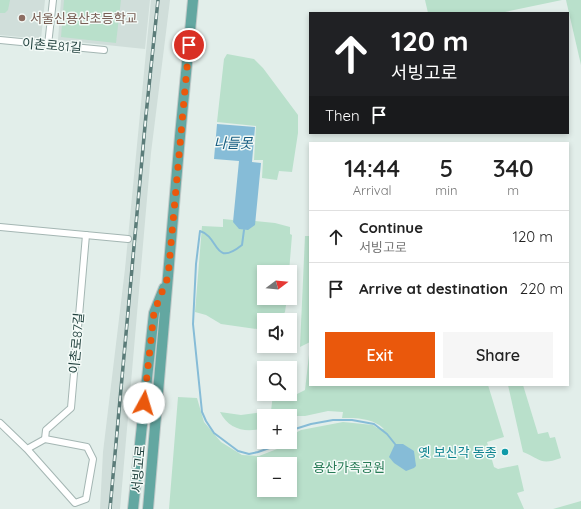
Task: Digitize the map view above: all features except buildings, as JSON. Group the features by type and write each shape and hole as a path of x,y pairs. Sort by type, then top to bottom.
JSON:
{"main road":[{"name":"서빙고로","path":"148,509 193,0"},
{"path":"133,509 154,312 168,277"}],"street":[{"path":"48,44 53,0"},
{"name":"이촌로81길","path":"0,40 104,50"},
{"path":"0,227 128,239"},
{"name":"이촌로87길","path":"46,439 46,430 70,408 86,235"},
{"path":"0,423 27,449 75,503 86,499 93,459 87,447 46,439 27,449"}],"shaded area":[{"name":"서울신용산초등학교","path":"0,0 45,0 41,39 0,35"},
{"path":"61,0 150,0 145,49 58,40"},
{"path":"151,0 170,0 151,153 120,509 100,509 103,452 125,269"}],"green space":[{"path":"0,0 10,0 8,10 5,13 0,13"},
{"path":"64,0 121,0 116,43 61,37"},
{"path":"425,0 562,0 505,12 428,12"},
{"path":"566,0 581,0 581,65 569,12"},
{"path":"227,54 254,59 263,68 298,115 298,133 292,172 279,171 277,180 262,178 263,160 254,160 256,126 217,122 224,59"},
{"path":"223,219 255,225 255,221 275,223 290,227 290,234 292,235 290,265 257,265 257,305 286,305 285,312 257,313 257,329 221,324 206,315 195,312 202,226 223,227"},
{"path":"305,236 309,236 309,342 300,347"},
{"name":"용산가족공원","path":"309,355 309,386 488,386 504,437 487,442 494,467 498,469 518,465 524,491 517,493 524,509 169,509 178,397 197,398 204,422 221,442 242,455 259,456 277,449 297,449 297,432 301,430 343,422 373,425 377,428 384,429 380,425 370,421 342,418 343,412 328,411 305,416 297,416 297,409 271,409 272,401 297,401 297,394 305,390"},
{"path":"508,386 523,386 538,434 548,432 550,438 555,437 561,458 541,461 523,452"},
{"name":"용산가족공원","path":"220,412 241,415 257,413 257,429 239,429 228,423"},
{"path":"581,501 581,509 553,509"}],"water":[{"name":"나들못","path":"217,124 255,127 252,162 261,163 255,225 248,230 239,229 233,222 239,161 214,159"},
{"path":"395,444 403,444 414,451 416,466 414,468 406,471 394,463 389,457"}],"waterway":[{"path":"244,230 242,245 233,251 226,253 221,252 211,239 200,231 196,264 193,324 202,412 214,433 238,451 249,454 266,449"},
{"path":"297,428 333,420 352,420 374,424 387,434 395,444"}],"railway":[{"path":"110,509 158,0"}],"place":[{"name":"서울신용산초등학교","path":"22,18"},
{"name":"옛 보신각 동종","path":"505,452"}],"route":[{"path":"144,403 154,312 168,277 189,45"}]}
